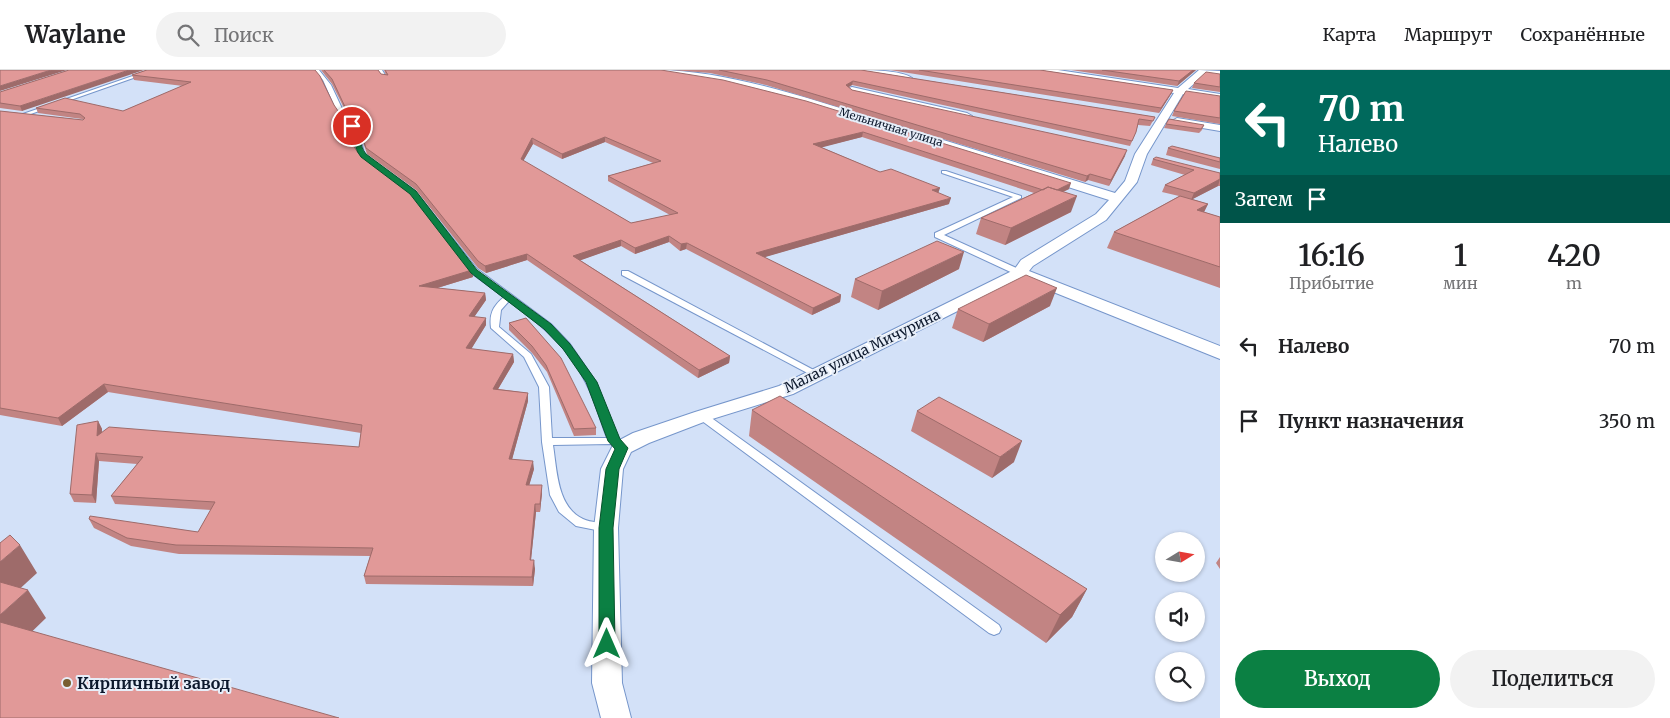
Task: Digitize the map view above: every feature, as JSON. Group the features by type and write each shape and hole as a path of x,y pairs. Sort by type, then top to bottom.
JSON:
{"street":[{"name":"Мельничная улица","path":"662,70 723,80 810,102 1117,198"},
{"path":"861,70 921,80"},
{"path":"1040,70 1220,97"},
{"name":"Малая улица Мичурина","path":"618,444 786,390 1020,273 1027,263 1101,217 1131,182 1141,154 1158,118 1180,91 1202,72 1220,74"},
{"path":"882,74 848,91 977,118"},
{"path":"810,102 830,97"},
{"path":"1158,118 1220,128"},
{"path":"1020,273 1220,354"},
{"path":"616,718 607,683 606,528 612,469 618,444"}],"lane":[{"path":"23,115 154,70"},
{"path":"316,70 331,89 336,106 342,116 355,131 358,149 363,156 413,192 474,272 548,326 567,346 591,382 618,444 547,442"},
{"path":"380,70 385,77"},
{"path":"16,114 33,117"},
{"path":"944,172 1019,198 938,235 1020,273"},
{"path":"625,274 818,375"},
{"path":"508,297 498,307 494,315 495,328 528,356 544,388 547,442 556,495 565,512 580,523 606,528"},
{"path":"702,416 994,629"}],"building":[{"path":"0,70 51,70 0,86"},
{"path":"69,70 129,70 20,106 0,103 0,92"},
{"path":"147,70 315,70 347,124 353,145 358,153 409,188 472,270 419,286 485,293 469,316 486,318 466,348 513,354 493,389 528,393 509,459 533,461 526,485 542,485 540,504 535,504 530,560 534,560 532,577 364,576 373,548 176,545 127,538 89,519 90,516 198,532 215,502 111,496 143,457 96,453 92,495 70,494 77,425 98,421 97,436 109,427 359,447 362,425 104,384 58,418 0,408 0,111 83,120 85,118 80,114 36,108 65,98 123,111 191,82 132,75"},
{"path":"324,70 378,70 381,74 388,75 385,70 661,70 723,80 806,101 1071,183 1057,190 1048,187 1043,190 863,132 813,144 880,172 891,169 940,188 932,190 951,198 756,253 841,295 813,308 687,243 681,244 669,236 635,248 621,240 573,256 730,356 699,370 527,254 485,266 478,261 416,184 366,148 357,122 346,109 332,79","holes":["605,137 661,161 608,176 678,213 631,223 521,159 532,138 562,154"]},
{"path":"719,70 861,70 1155,117 1153,121 1139,119 1132,141 853,81 846,85 852,90 1127,150 1111,180 1090,174 1087,176 767,80"},
{"path":"919,70 1040,70 1173,90 1161,108"},
{"path":"1102,70 1193,70 1179,81"},
{"path":"1206,72 1220,74 1220,87 1194,83"},
{"path":"1186,91 1220,96 1220,118 1174,111"},
{"path":"1169,119 1204,125 1201,129 1166,124"},
{"path":"1172,146 1220,158 1220,162 1168,148"},
{"path":"1156,157 1220,173 1220,179 1194,193 1165,185 1194,170 1153,159"},
{"path":"1048,187 1077,196 1011,228 981,218"},
{"path":"1180,196 1208,204 1197,210 1220,217 1220,267 1114,232"},
{"path":"937,241 964,252 882,291 855,279"},
{"path":"1026,275 1057,288 989,324 958,309"},
{"path":"526,318 561,358 596,428 574,429 546,365 532,346 509,323"},
{"path":"780,396 1087,589 1060,615 752,410"},
{"path":"939,397 1022,441 1000,457 917,411"},
{"path":"10,535 20,545 0,562 0,543"},
{"path":"0,582 28,590 0,615"},
{"path":"0,622 339,718 0,718"}],"place":[{"name":"Кирпичный завод","path":"67,683"}],"route":[{"path":"352,126 355,131 358,149 363,156 413,192 474,272 548,326 567,346 591,382 614,441 622,448 612,469 606,528 607,644"}]}
